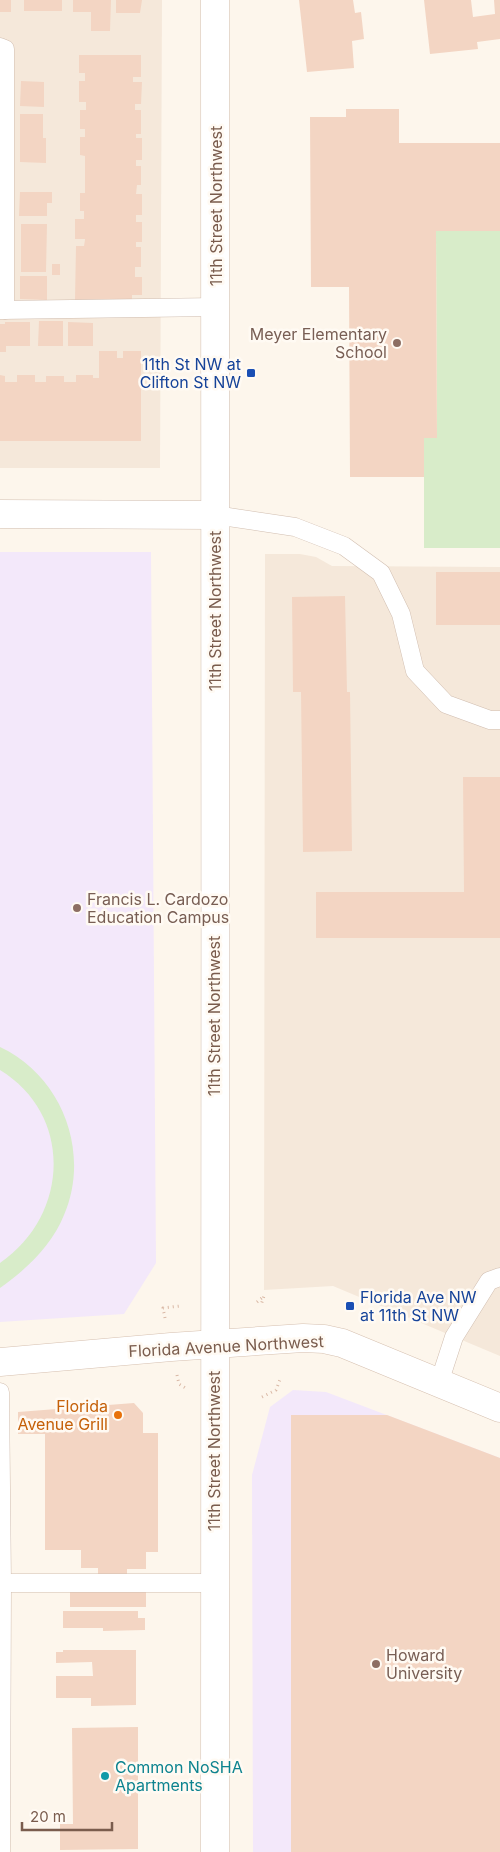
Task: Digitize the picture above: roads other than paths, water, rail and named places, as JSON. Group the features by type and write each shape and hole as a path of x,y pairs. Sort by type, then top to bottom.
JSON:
{"street":[{"name":"11th Street Northwest","path":"215,0 215,1852"},
{"path":"0,514 215,515"},
{"name":"Florida Avenue Northwest","path":"0,1362 303,1338 334,1340 500,1408"}],"lane":[{"path":"0,47 5,49 2,310 216,307"},
{"path":"215,515 295,527 344,546 381,573 401,614 416,671 446,704 490,720 500,720"},
{"path":"439,1383 454,1337 490,1281 500,1277"},
{"path":"0,1392 2,1583 1,1852"},
{"path":"2,1583 214,1583"}],"place":[{"name":"Meyer Elementary School","path":"397,343"},
{"name":"11th St NW at Clifton St NW","path":"251,373"},
{"name":"Francis L. Cardozo Education Campus","path":"77,908"},
{"name":"Florida Ave NW at 11th St NW","path":"350,1306"},
{"name":"Florida Avenue Grill","path":"118,1415"},
{"name":"Howard University","path":"376,1664"},
{"name":"Common NoSHA Apartments","path":"105,1776"}]}
